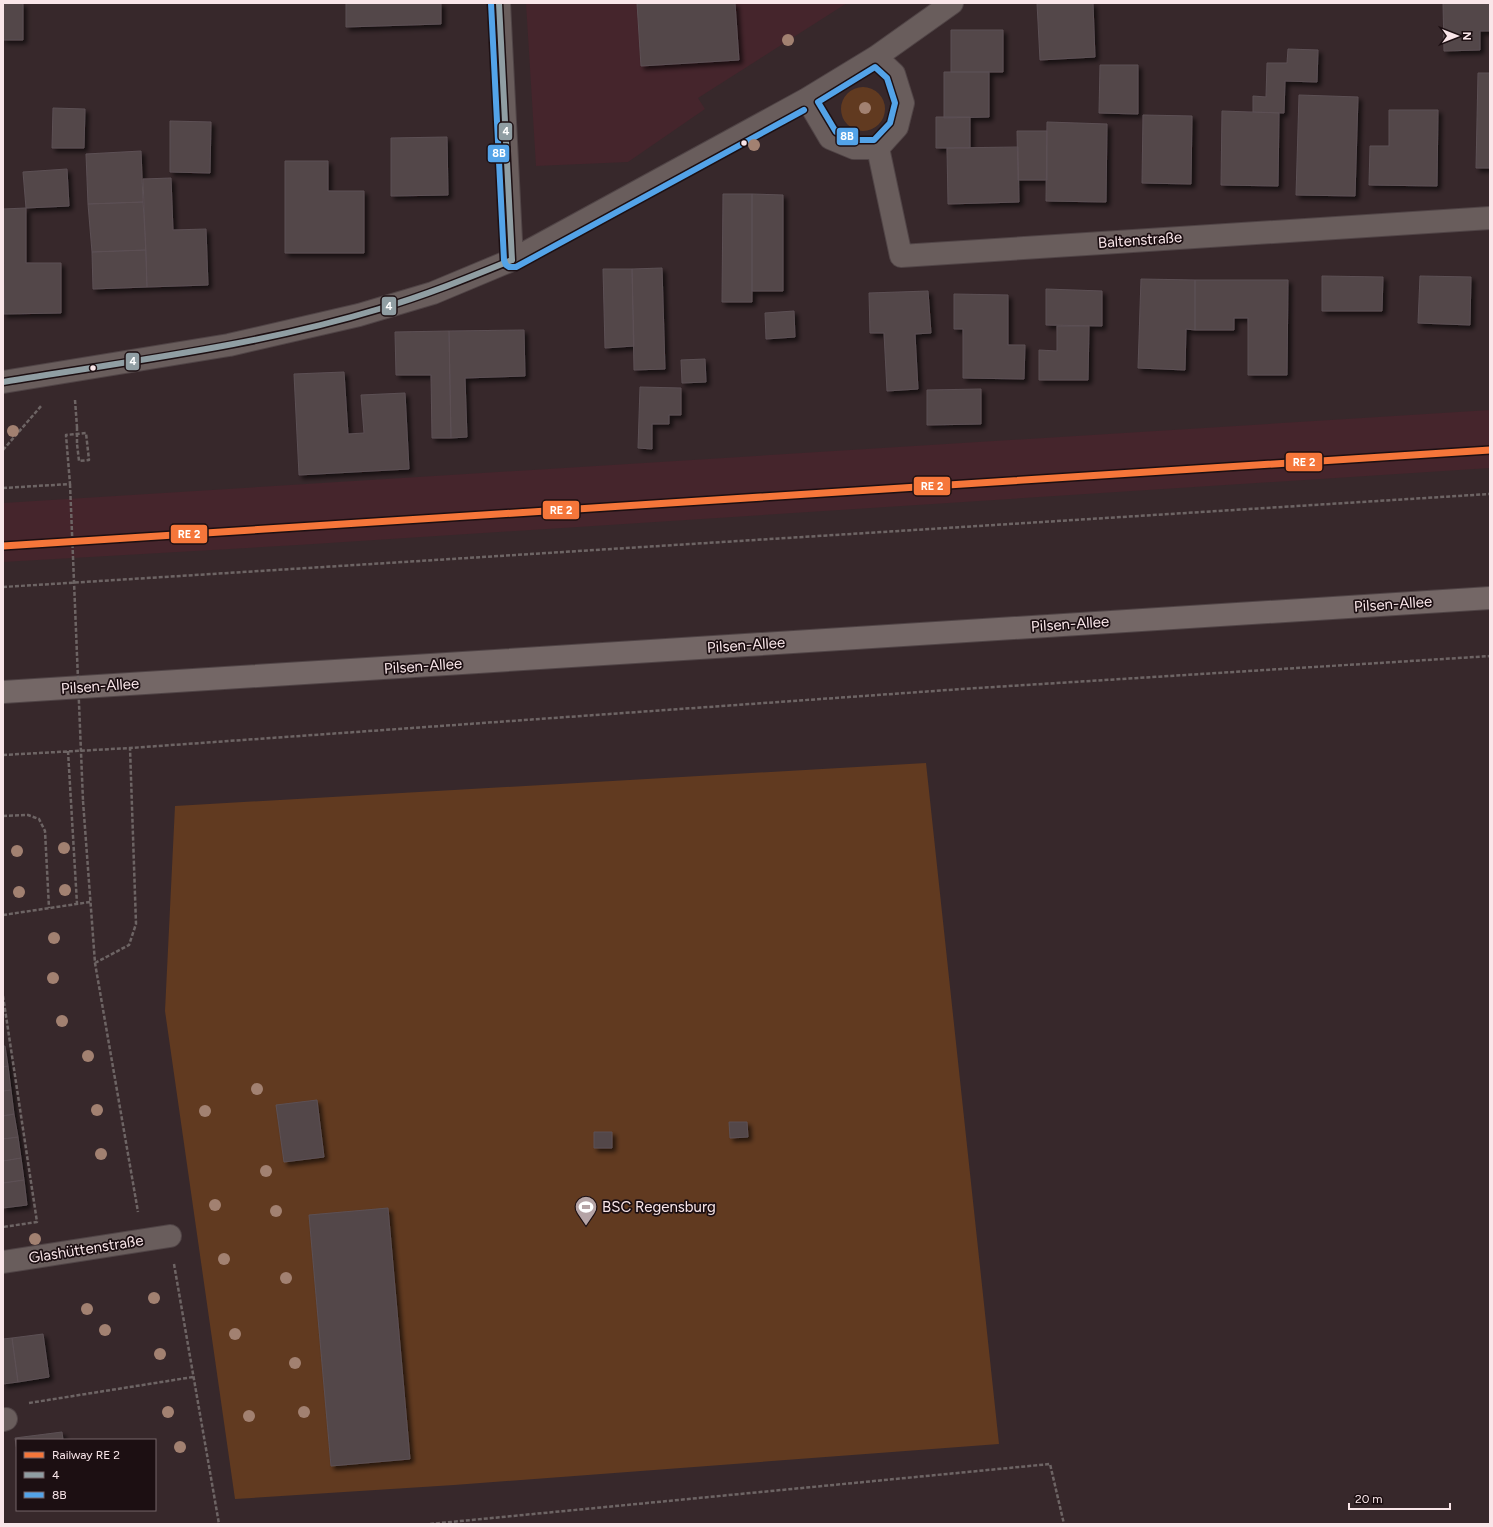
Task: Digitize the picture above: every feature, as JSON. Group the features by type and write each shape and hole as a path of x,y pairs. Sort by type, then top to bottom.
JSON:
{"main road":[{"name":"Pilsen-Allee","path":"3,692 1490,598"}],"street":[{"path":"499,3 512,260"},
{"path":"3,382 229,345 359,315 433,293 512,260 807,99 876,56 952,3"},
{"path":"807,99 830,138 854,148 878,148 897,126 902,103 894,74 876,56"},
{"name":"Baltenstraße","path":"878,148 901,256 1490,218"},
{"name":"Glashüttenstraße","path":"3,1262 170,1236"}],"path":[{"path":"3,450 43,405"},
{"path":"77,428 77,444 79,461 89,460 86,433 66,435 70,484 82,801 90,902 96,963 143,1240"},
{"path":"3,488 70,484"},
{"path":"3,587 1490,494"},
{"path":"3,756 962,689 1490,656"},
{"path":"96,963 129,945 136,924 130,748"},
{"path":"68,751 77,904"},
{"path":"3,816 28,815 39,819 45,831 49,908"},
{"path":"3,915 90,902"},
{"path":"3,996 38,1222 3,1227"},
{"path":"170,1236 219,1524"},
{"path":"5,1420 5,1407 193,1377"},
{"path":"430,1524 1050,1464 1064,1524"}],"shaded area":[{"path":"526,3 847,3 698,98 705,109 628,162 536,166"},
{"path":"859,87 867,87 872,88 879,93 884,100 884,118 879,125 872,130 859,131 851,128 844,121 841,113 841,105 844,97 851,90"},
{"path":"1490,410 1490,468 298,545 3,562 3,503"},
{"name":"BSC Regensburg","path":"926,763 999,1444 454,1485 235,1499 165,1011 175,806"}],"building":[{"path":"3,3 23,3 23,40 3,40"},
{"path":"346,3 441,3 441,24 346,27"},
{"path":"637,3 735,3 739,60 641,66"},
{"path":"1037,3 1093,3 1095,57 1040,60"},
{"path":"1443,3 1490,3 1490,31 1480,31 1480,50 1444,51"},
{"path":"951,30 1003,30 1003,72 951,72"},
{"path":"1288,49 1318,50 1317,82 1285,81 1284,113 1253,112 1253,96 1266,97 1267,63 1287,63"},
{"path":"1100,65 1138,65 1138,114 1099,113"},
{"path":"944,72 989,72 989,117 944,118"},
{"path":"1478,73 1490,73 1490,168 1476,168"},
{"path":"1299,95 1358,97 1355,196 1296,195"},
{"path":"53,108 85,109 84,148 52,148"},
{"path":"1389,110 1438,110 1437,186 1369,185 1370,146 1389,146"},
{"path":"1222,111 1279,113 1278,186 1221,185"},
{"path":"1143,115 1192,116 1191,184 1142,183"},
{"path":"936,117 970,117 970,148 936,148"},
{"path":"170,121 211,122 210,173 170,172"},
{"path":"1047,122 1107,124 1106,202 1046,201"},
{"path":"1017,131 1047,131 1047,180 1018,180"},
{"path":"447,137 448,195 391,196 391,138"},
{"path":"1018,147 1019,202 948,204 947,148"},
{"path":"141,151 143,202 88,204 86,154"},
{"path":"285,161 328,161 328,191 364,191 364,253 285,253"},
{"path":"67,169 69,206 26,208 23,172"},
{"path":"171,178 173,230 206,229 208,285 147,287 143,179"},
{"path":"723,194 752,194 752,302 722,302"},
{"path":"752,194 783,195 783,291 752,291"},
{"path":"143,202 146,250 92,252 88,204"},
{"path":"26,208 26,263 61,263 61,313 4,314 3,209"},
{"path":"3,237 4,314 3,314"},
{"path":"146,250 147,287 93,289 92,252"},
{"path":"662,268 665,369 634,370 632,269"},
{"path":"603,269 632,269 634,346 605,348"},
{"path":"1322,276 1383,277 1382,311 1322,311"},
{"path":"1420,276 1471,277 1470,325 1418,323"},
{"path":"1141,279 1195,280 1195,330 1186,329 1185,370 1138,368"},
{"path":"1195,280 1288,280 1287,375 1248,375 1248,318 1234,318 1234,330 1195,330"},
{"path":"1046,289 1102,291 1102,326 1046,325"},
{"path":"928,291 931,333 915,334 918,389 887,391 884,333 870,333 869,293"},
{"path":"954,294 1008,295 1008,345 1025,345 1024,379 963,378 963,329 954,329"},
{"path":"794,311 795,337 766,339 765,313"},
{"path":"1057,326 1089,326 1088,380 1039,380 1039,350 1057,351"},
{"path":"524,330 525,376 465,378 467,437 451,438 449,331"},
{"path":"449,331 451,438 432,438 431,375 396,375 395,332"},
{"path":"705,359 706,382 682,383 681,360"},
{"path":"344,372 348,434 364,433 361,395 405,393 409,469 299,475 294,374"},
{"path":"640,387 681,388 681,415 669,415 669,424 652,424 652,449 638,448"},
{"path":"981,389 981,424 927,425 927,390"},
{"path":"3,1046 5,1046 8,1066 3,1067"},
{"path":"8,1066 11,1090 3,1091 3,1067"},
{"path":"11,1090 14,1114 3,1116 3,1091"},
{"path":"317,1100 324,1157 284,1162 276,1105"},
{"path":"14,1114 18,1137 3,1139 3,1116"},
{"path":"729,1122 747,1122 748,1137 730,1138"},
{"path":"594,1132 612,1132 612,1148 594,1148"},
{"path":"18,1137 21,1158 3,1161 3,1139"},
{"path":"21,1158 24,1180 3,1183 3,1161"},
{"path":"24,1180 27,1205 3,1208 3,1183"},
{"path":"388,1208 410,1459 331,1466 309,1215"},
{"path":"43,1334 49,1377 18,1382 12,1338"},
{"path":"12,1338 18,1382 3,1384 3,1339"},
{"path":"62,1432 63,1439 16,1439 16,1444 15,1438"}],"transit line":[{"name":"8B","path":"491,3 504,260 506,265 509,267 516,267 804,110"},
{"name":"4","path":"499,3 512,260"},
{"name":"8B","path":"875,67 887,78 895,103 890,123 874,140 856,140 836,132 818,102 875,67"},
{"name":"4","path":"3,382 192,352 333,322 396,304 512,260"},
{"path":"3,546 1490,450"}],"place":[{"name":"BSC Regensburg","path":"586,1226"}]}
